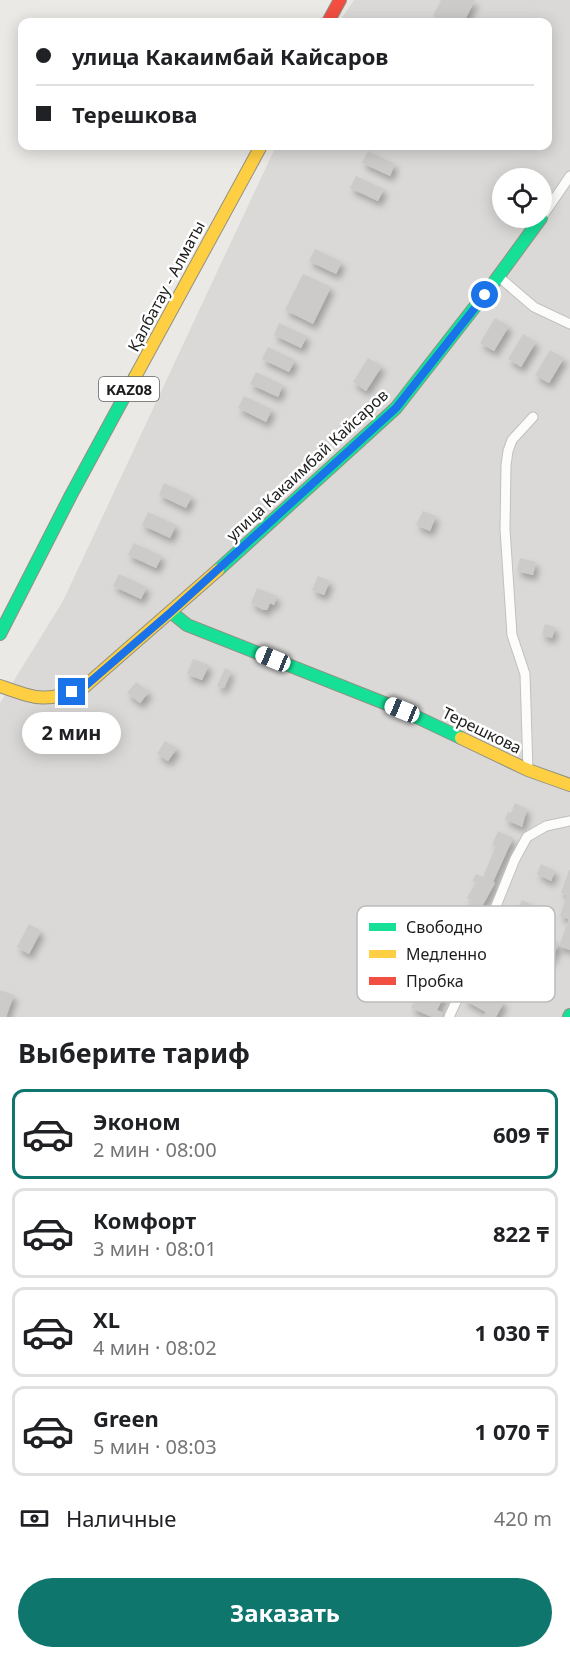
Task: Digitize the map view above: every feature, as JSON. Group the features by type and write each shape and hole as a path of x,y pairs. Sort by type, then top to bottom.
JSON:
{"main road":[{"path":"330,18 340,0"},
{"name":"Қалбатау - Алматы","path":"0,634 71,495 259,150"},
{"name":"улица Какаимбай Кайсаров","path":"171,612 396,408 499,277 533,228"},
{"path":"0,686 23,695 45,699 61,697 83,688 171,612"},
{"name":"Терешкова","path":"171,612 187,625 402,710 528,770 570,785"}],"street":[{"name":"улица Какаимбай Кайсаров","path":"552,201 570,176"},
{"path":"499,277 534,307 570,324"},
{"path":"528,770 525,674 512,635 505,529 508,451 512,440 533,417"},
{"path":"496,906 515,859 527,837 546,826 570,821"},
{"path":"449,1017 456,1002"}],"shaded area":[{"path":"354,0 570,0 570,1017 0,1017 0,703 63,601 274,150 552,150 552,18 342,18"}],"building":[{"path":"441,0 475,0 466,18 433,16"},
{"path":"368,151 395,164 390,176 362,163"},
{"path":"356,176 384,189 378,201 350,188"},
{"path":"315,249 342,262 336,274 309,261"},
{"path":"303,274 331,287 313,324 285,310"},
{"path":"495,318 509,326 494,351 480,343"},
{"path":"279,323 307,336 301,348 274,335"},
{"path":"523,334 536,342 521,367 508,359"},
{"path":"268,347 295,360 289,372 262,359"},
{"path":"550,350 564,358 549,383 535,375"},
{"path":"368,358 382,366 366,391 353,382"},
{"path":"256,372 283,385 278,397 250,384"},
{"path":"244,396 272,409 266,422 238,408"},
{"path":"164,483 192,496 186,508 159,495"},
{"path":"423,511 436,516 430,531 416,525"},
{"path":"148,512 176,525 170,538 142,525"},
{"path":"134,543 162,556 156,568 128,555"},
{"path":"520,558 536,562 533,575 517,571"},
{"path":"119,574 147,587 141,599 113,586"},
{"path":"318,576 330,581 324,595 312,590"},
{"path":"257,588 277,596 274,605 270,603 267,610 251,603"},
{"path":"545,624 555,627 552,638 542,635"},
{"path":"193,659 209,665 202,680 187,674"},
{"path":"225,668 231,671 224,688 217,686"},
{"path":"136,682 149,692 140,703 127,693"},
{"path":"165,741 177,748 168,761 157,754"},
{"path":"515,803 527,809 522,827 505,819 508,812 511,813"},
{"path":"498,831 513,838 493,882 495,883 482,906 470,906 472,901 467,898 476,882 472,881 476,874 483,877 496,846 492,845"},
{"path":"541,864 555,871 551,881 537,874"},
{"path":"569,870 570,950 559,946 569,919 560,916 567,895 561,893"},
{"path":"522,900 536,906 519,906"},
{"path":"29,924 41,931 29,954 17,947"},
{"path":"0,990 14,995 6,1017 0,1017"},
{"path":"414,1002 441,1002 437,1010 443,1013 442,1017 432,1017 411,1008"},
{"path":"468,1002 504,1002 496,1017 483,1017 486,1012"}],"traffic: fast":[{"path":"218,570 396,408 534,228"},
{"path":"0,634 135,377"},
{"path":"171,612 187,625 402,710 461,738"}],"traffic: slow":[{"path":"135,377 259,150"},
{"path":"0,686 23,694 42,697 60,696 83,688 218,570"},
{"path":"461,738 528,770 570,785"}],"traffic: jam":[{"path":"330,18 340,0"}],"route":[{"path":"72,692 83,688 171,612 396,408 485,295"}]}
